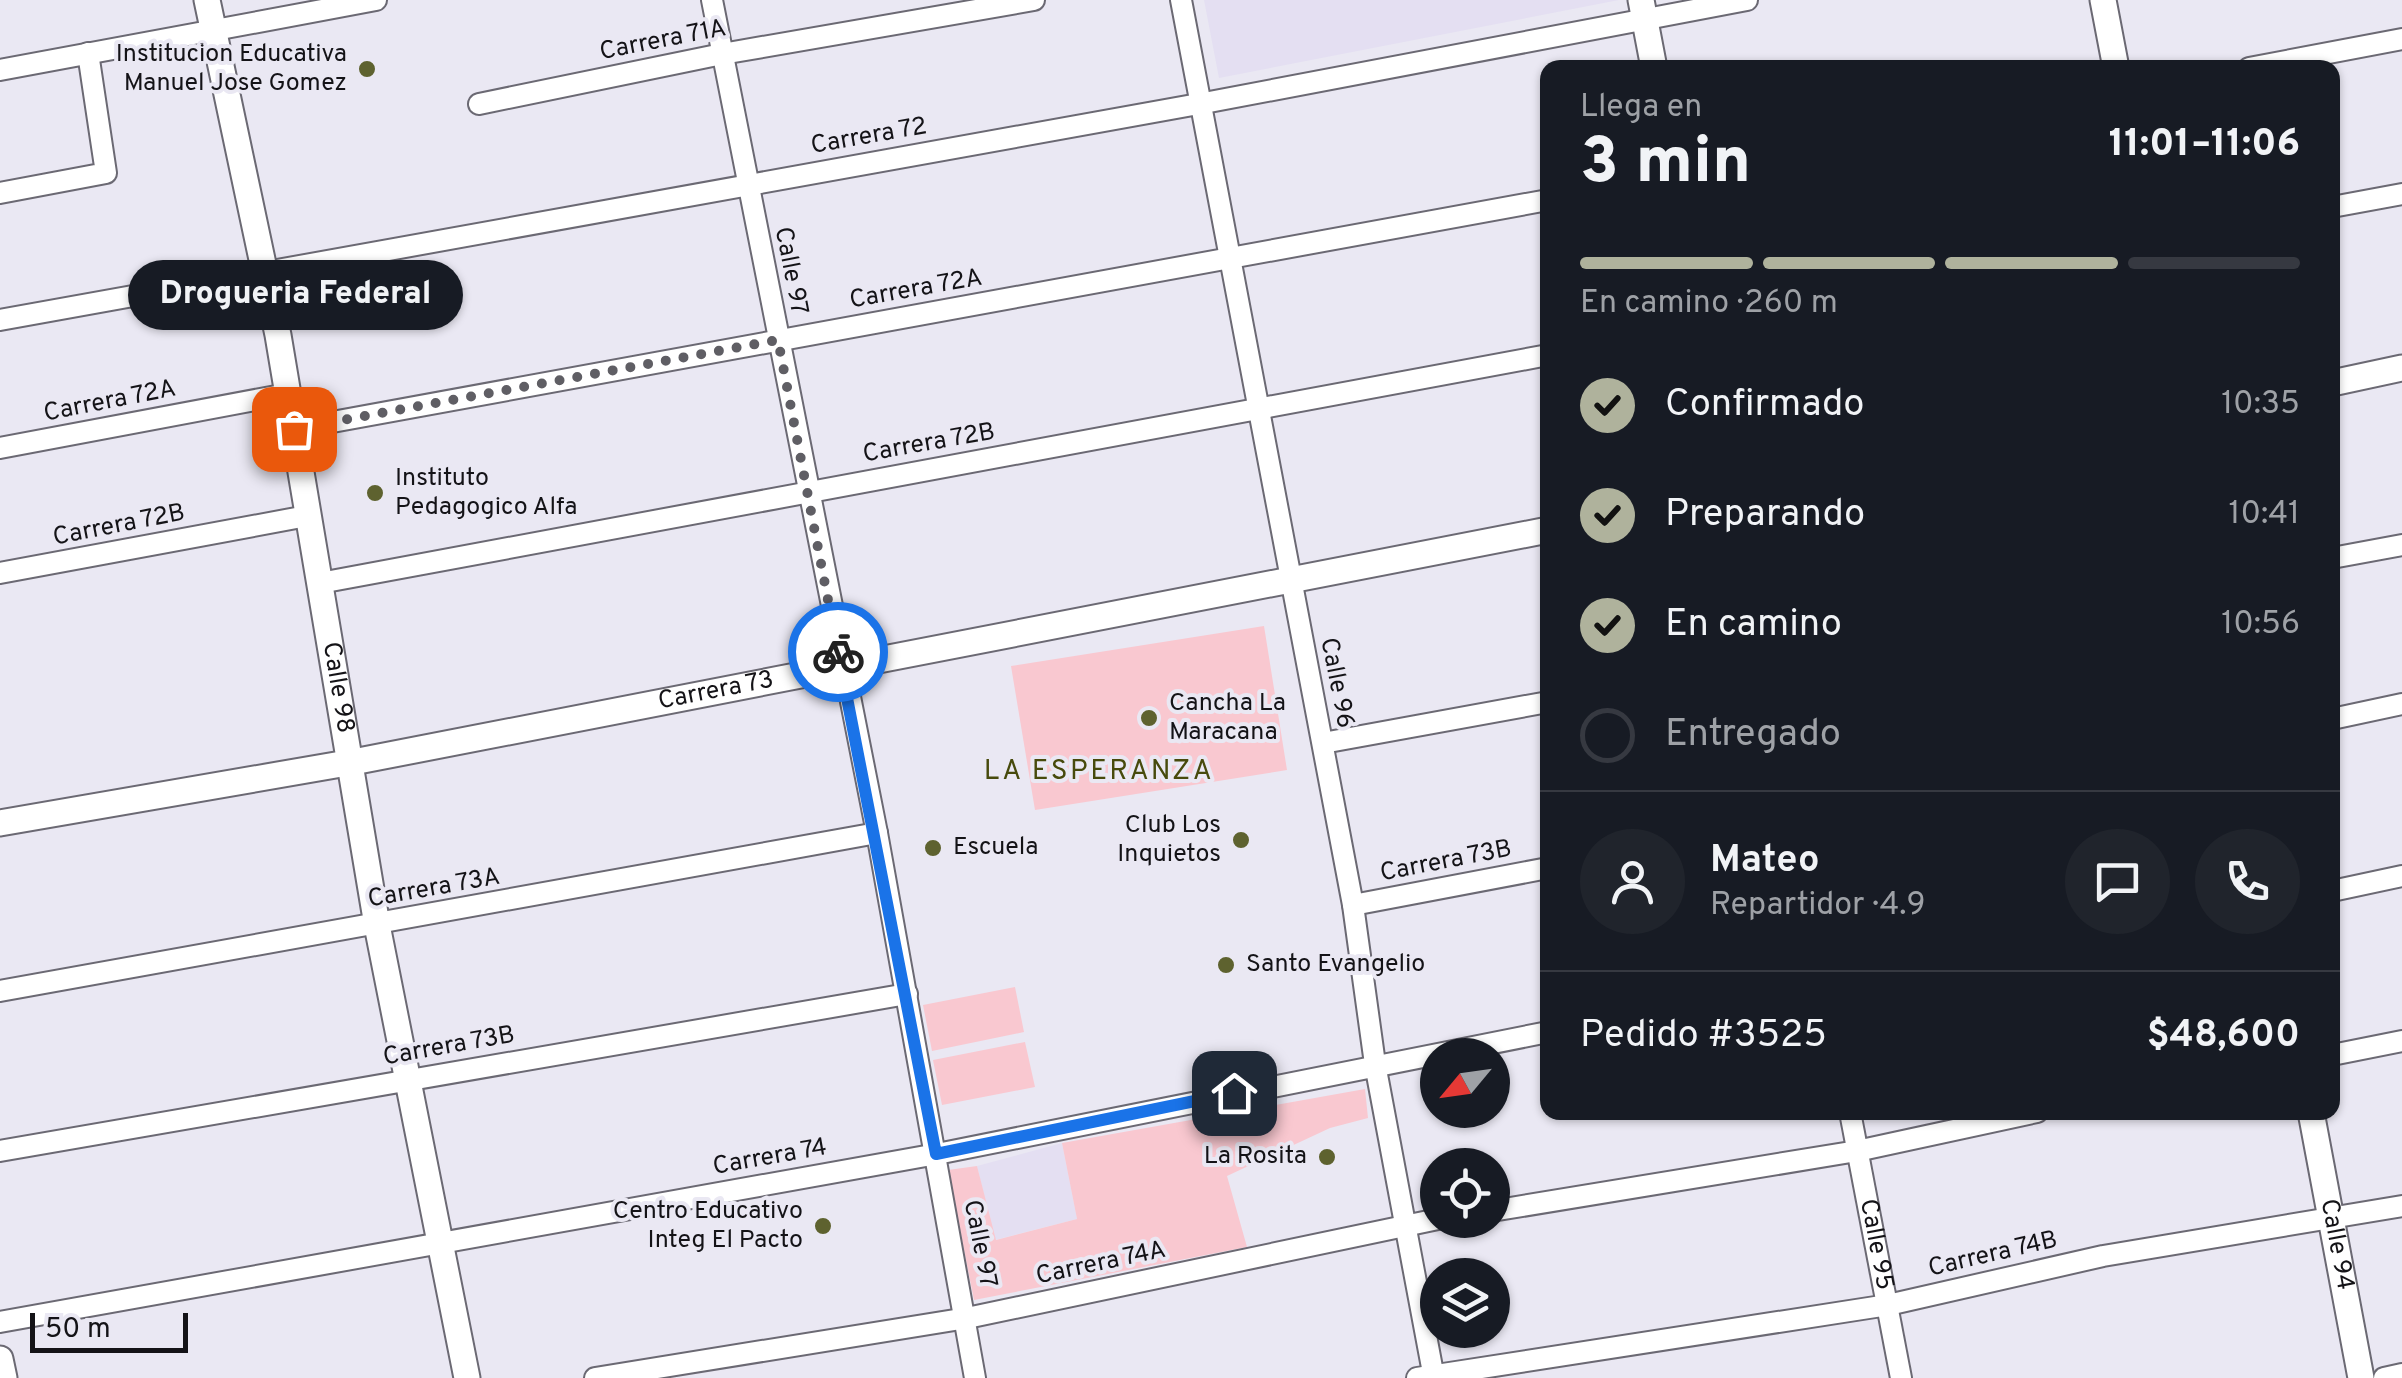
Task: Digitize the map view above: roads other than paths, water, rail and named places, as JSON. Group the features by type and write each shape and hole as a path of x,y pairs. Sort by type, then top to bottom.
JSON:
{"street":[{"name":"Calle 98","path":"207,0 294,429 378,925 467,1378"},
{"path":"0,70 376,0"},
{"name":"Calle 97","path":"712,0 840,664 877,833 975,1378"},
{"name":"Carrera 71A","path":"479,104 722,54 1034,0"},
{"name":"Calle 96","path":"1181,0 1204,103 1256,411 1354,905 1375,1064 1408,1224 1429,1377"},
{"name":"Carrera 72","path":"0,320 262,269 1204,103 1643,10 1747,0"},
{"path":"2104,0 2115,60"},
{"path":"1643,10 1652,60"},
{"path":"2291,60 2402,39"},
{"path":"0,193 106,174 88,53"},
{"path":"2340,206 2402,194"},
{"name":"Carrera 72A","path":"294,429 1540,201"},
{"name":"Carrera 72B","path":"320,583 1540,358"},
{"path":"2340,380 2402,368"},
{"name":"Carrera 72A","path":"0,448 287,394"},
{"name":"Carrera 72B","path":"0,573 307,516"},
{"name":"Carrera 73","path":"0,824 353,762 840,664 1540,531"},
{"path":"2340,557 2402,545"},
{"path":"1323,742 1540,703"},
{"path":"2340,716 2402,704"},
{"name":"Carrera 73A","path":"0,991 877,833"},
{"name":"Carrera 73B","path":"1354,905 1540,870"},
{"path":"2340,889 2402,876"},
{"name":"Carrera 73B","path":"0,1152 907,994"},
{"name":"Carrera 74","path":"0,1322 936,1154 1540,1033"},
{"path":"2340,1053 2402,1040"},
{"name":"Calle 95","path":"1851,1120 1901,1378"},
{"path":"1510,1207 1856,1152 2001,1120"},
{"name":"Calle 94","path":"2312,1120 2361,1378"},
{"name":"Carrera 74B","path":"1429,1377 1888,1304 2103,1256 2402,1206"},
{"name":"Carrera 74A","path":"595,1378 967,1318 1420,1222"},
{"path":"0,1359 4,1378"},
{"path":"2384,1378 2402,1374"}],"place":[{"name":"Institucion Educativa Manuel Jose Gomez","path":"367,69"},
{"name":"Drogueria Federal","path":"294,429"},
{"name":"Instituto Pedagogico Alfa","path":"375,493"},
{"name":"Cancha La Maracana","path":"1149,718"},
{"name":"Club Los Inquietos","path":"1241,840"},
{"name":"Escuela","path":"933,848"},
{"name":"Santo Evangelio","path":"1226,965"},
{"name":"La Rosita","path":"1327,1157"},
{"name":"Centro Educativo Integ El Pacto","path":"823,1226"}],"district":[{"name":"LA ESPERANZA","path":"1099,772"}]}
